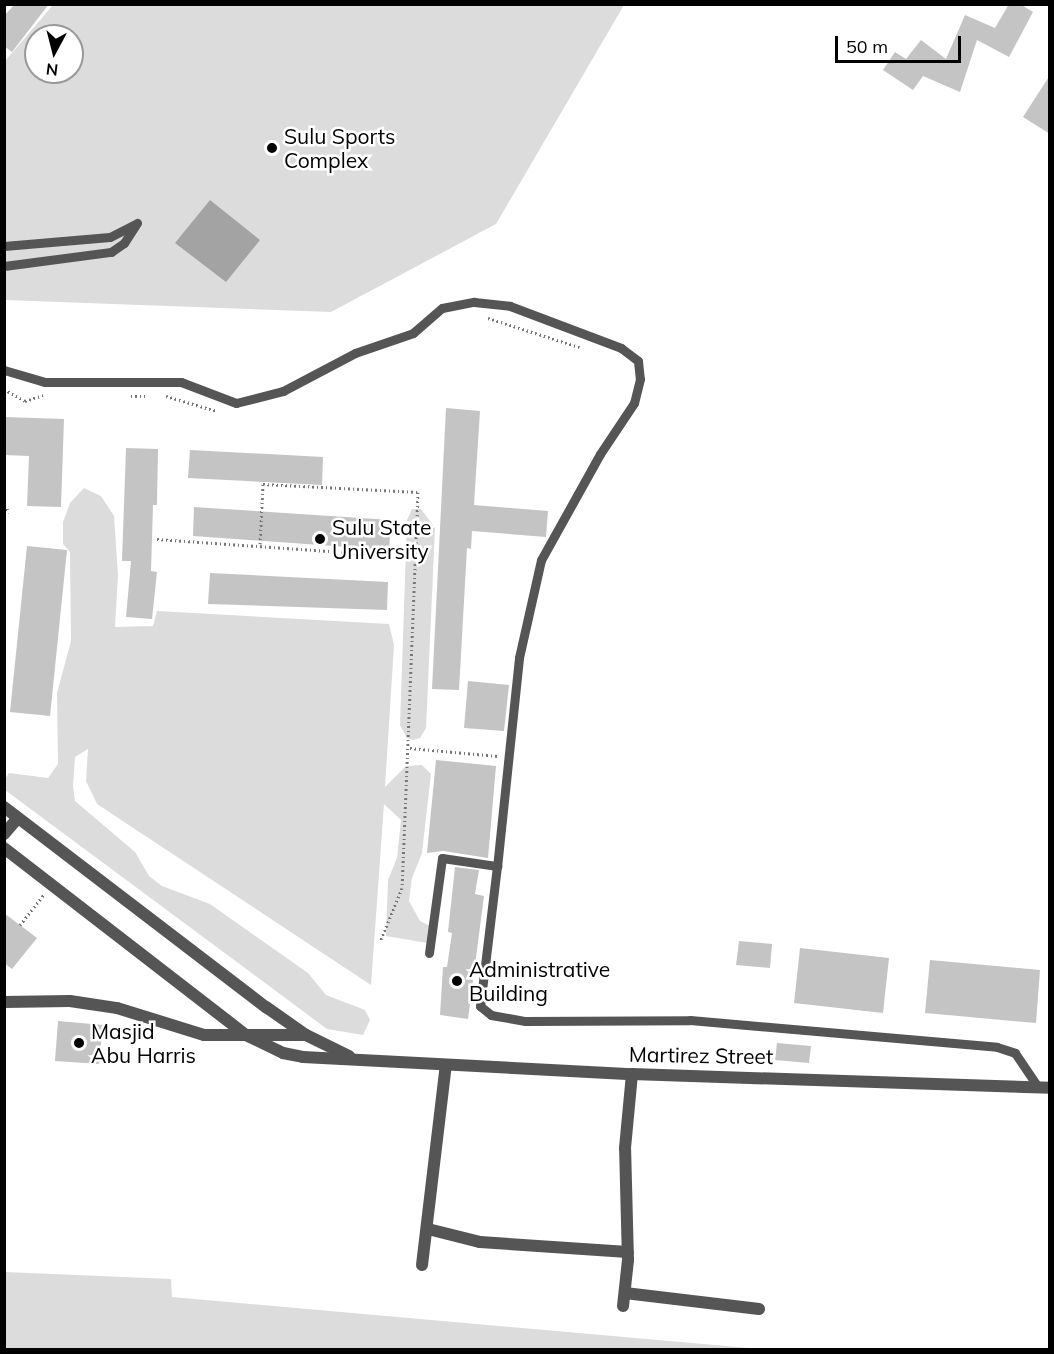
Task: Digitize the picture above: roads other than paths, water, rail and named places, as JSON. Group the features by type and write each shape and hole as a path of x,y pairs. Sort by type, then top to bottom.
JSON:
{"street":[{"path":"4,807 142,916 306,1035 352,1058"},
{"path":"4,834 18,818"},
{"name":"Martirez Street","path":"4,848 50,886 246,1035 282,1053 303,1057 632,1074 1044,1087"},
{"path":"4,1002 80,1003 117,1008 204,1035 306,1035"},
{"path":"422,1265 446,1065"},
{"path":"623,1306 627,1252 625,1148 632,1074"},
{"path":"428,1229 480,1242 627,1252"},
{"path":"625,1293 759,1309"}],"lane":[{"path":"4,246 110,237 137,223 124,243 111,252 4,266"},
{"path":"4,370 45,382 181,382 236,403 283,391 355,353 413,333 441,308 474,302 510,306 621,348 638,361 640,379 634,403 600,454 541,560 519,658 510,757 480,1006 491,1015 525,1021 690,1020 997,1047 1015,1053 1044,1087"},
{"path":"429,953 442,858 497,866"}],"place":[{"name":"Sulu Sports Complex","path":"272,148"},
{"name":"Sulu State University","path":"320,539"},
{"name":"Administrative Building","path":"457,981"},
{"name":"Masjid Abu Harris","path":"79,1043"}]}
